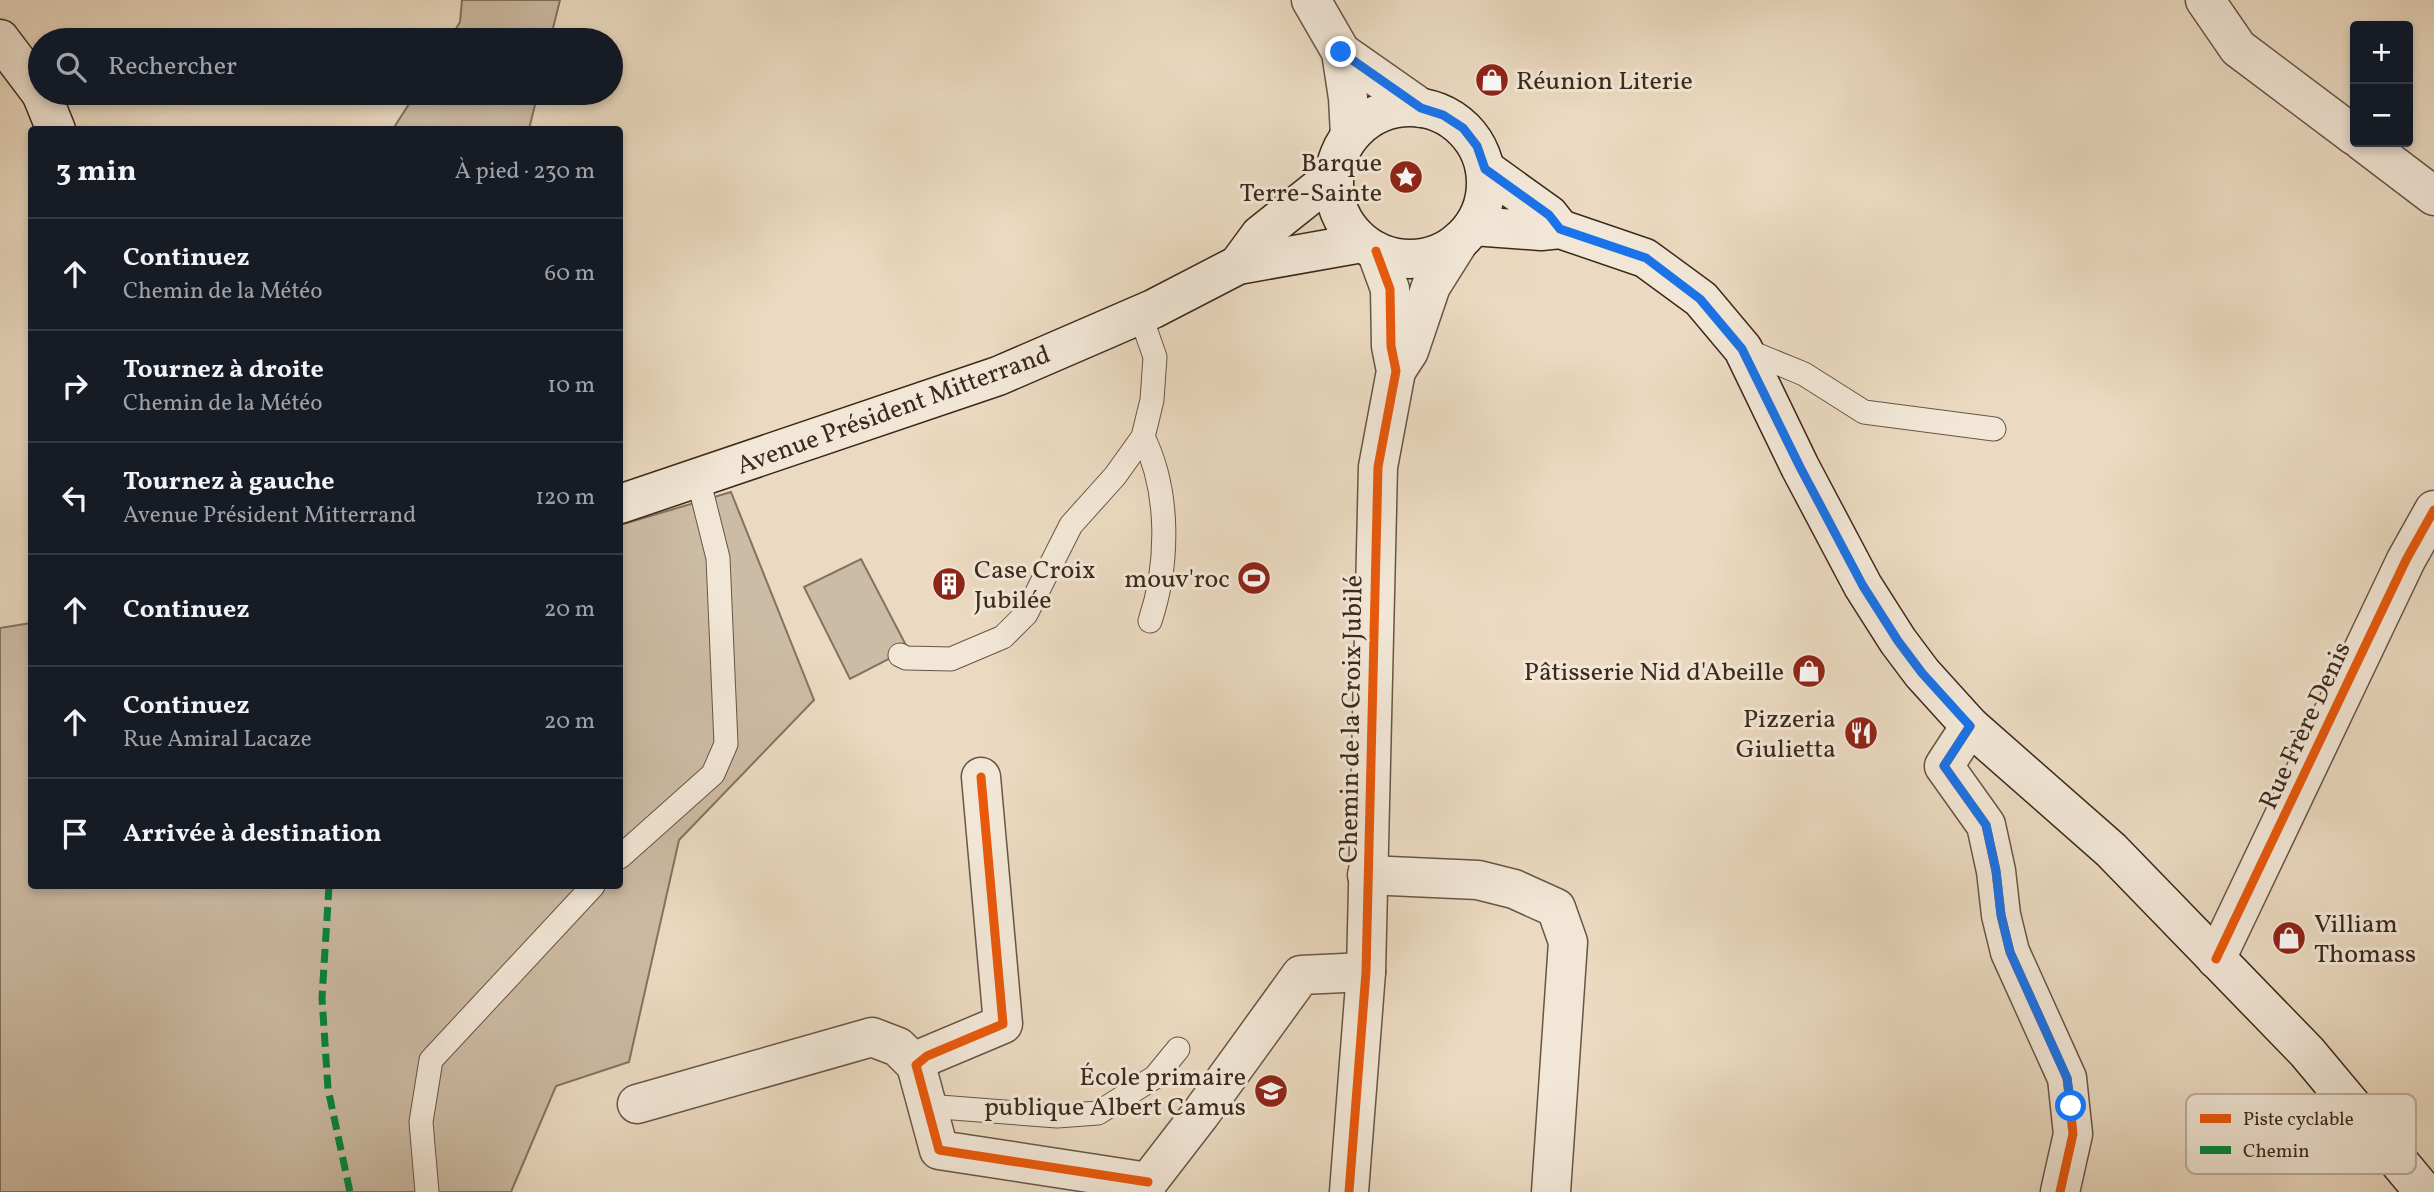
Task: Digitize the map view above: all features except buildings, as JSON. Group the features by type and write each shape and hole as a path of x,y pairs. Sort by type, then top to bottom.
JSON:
{"street":[{"path":"1311,0 1341,52 1350,135"},
{"path":"2205,0 2238,48 2350,132"},
{"path":"0,39 28,76"},
{"path":"1341,52 1421,108 1443,115 1463,128 1477,146 1485,169 1486,188 1482,208 1466,233 1441,253 1419,259 1397,258 1369,247 1349,229 1339,213 1334,195 1334,176 1338,154 1350,135 1370,118 1394,108 1421,108"},
{"path":"45,105 54,126"},
{"path":"2370,147 2434,196"},
{"path":"1485,169 1549,215 1560,229"},
{"name":"Avenue Président Mitterrand","path":"1238,265 1260,235 1334,176"},
{"path":"1466,233 1560,229 1646,258 1700,299 1742,349 1863,586 1922,673 1970,726 2111,850 2307,1052 2339,1094"},
{"name":"Chemin de la Croix Jubilé","path":"1349,1192 1366,972 1377,467 1396,372 1409,351 1431,286 1466,233"},
{"name":"Avenue Président Mitterrand","path":"623,503 998,376 1140,314 1238,265 1369,247"},
{"name":"Chemin de la Croix Jubilé","path":"1369,247 1390,289 1391,346 1396,372"},
{"name":"Rue Frère Denis","path":"2216,959 2406,560 2434,510"},
{"path":"1970,726 1944,766 1986,825 2010,952 2067,1078 2073,1134 2060,1192"},
{"path":"916,1065 927,1056 1003,1024 981,776"},
{"path":"1367,875 1478,880 1514,889 1556,908 1568,942 1551,1192"},
{"path":"637,1104 872,1037 898,1047 916,1065 939,1150 1146,1187 1301,975 1366,972"}],"lane":[{"path":"900,655 906,658 951,659 1003,637 1026,614 1071,525 1115,476 1143,437 1152,400 1155,357 1140,314"},
{"path":"1742,349 1804,374 1864,412 1994,429"},
{"path":"1143,437 1154,458 1162,507 1163,566 1159,594 1150,621"},
{"path":"623,854 713,774 726,744 718,558 698,478"},
{"path":"427,1192 421,1122 431,1060 590,889"},
{"path":"927,1106 1057,1116 1098,1113 1156,1077 1178,1049"}],"shaded area":[{"path":"462,0 560,0 553,28 456,28 460,22"},
{"path":"408,105 535,105 530,126 395,126"},
{"path":"731,492 814,700 679,840 629,1062 556,1086 511,1192 0,1192 0,628 28,623 28,889 623,889 623,524"},
{"path":"861,559 908,649 850,679 804,587"}],"marked path":[{"path":"329,889 322,998 328,1089 350,1192"}],"cycle path":[{"path":"1349,1192 1366,972 1378,467 1396,371 1391,346 1390,289 1376,251"},
{"path":"2216,959 2406,560 2434,510"},
{"path":"1970,726 1944,766 1986,825 2010,952 2067,1078 2073,1134 2060,1192"},
{"path":"981,777 1003,1024 927,1056 916,1065 939,1150 1148,1182"}],"place":[{"name":"Réunion Literie","path":"1492,80"},
{"name":"Barque Terre-Sainte","path":"1406,177"},
{"name":"mouv'roc","path":"1254,578"},
{"name":"Case Croix Jubilée","path":"949,584"},
{"name":"Pâtisserie Nid d'Abeille","path":"1809,671"},
{"name":"Pizzeria Giulietta","path":"1861,733"},
{"name":"Villiam Thomass","path":"2289,938"},
{"name":"École primaire publique Albert Camus","path":"1271,1091"}],"route":[{"path":"1341,52 1421,108 1443,115 1463,128 1477,146 1485,169 1549,215 1560,229 1646,258 1700,299 1742,349 1863,586 1922,673 1970,726 1944,766 1986,825 2010,952 2067,1078 2071,1106"}]}
